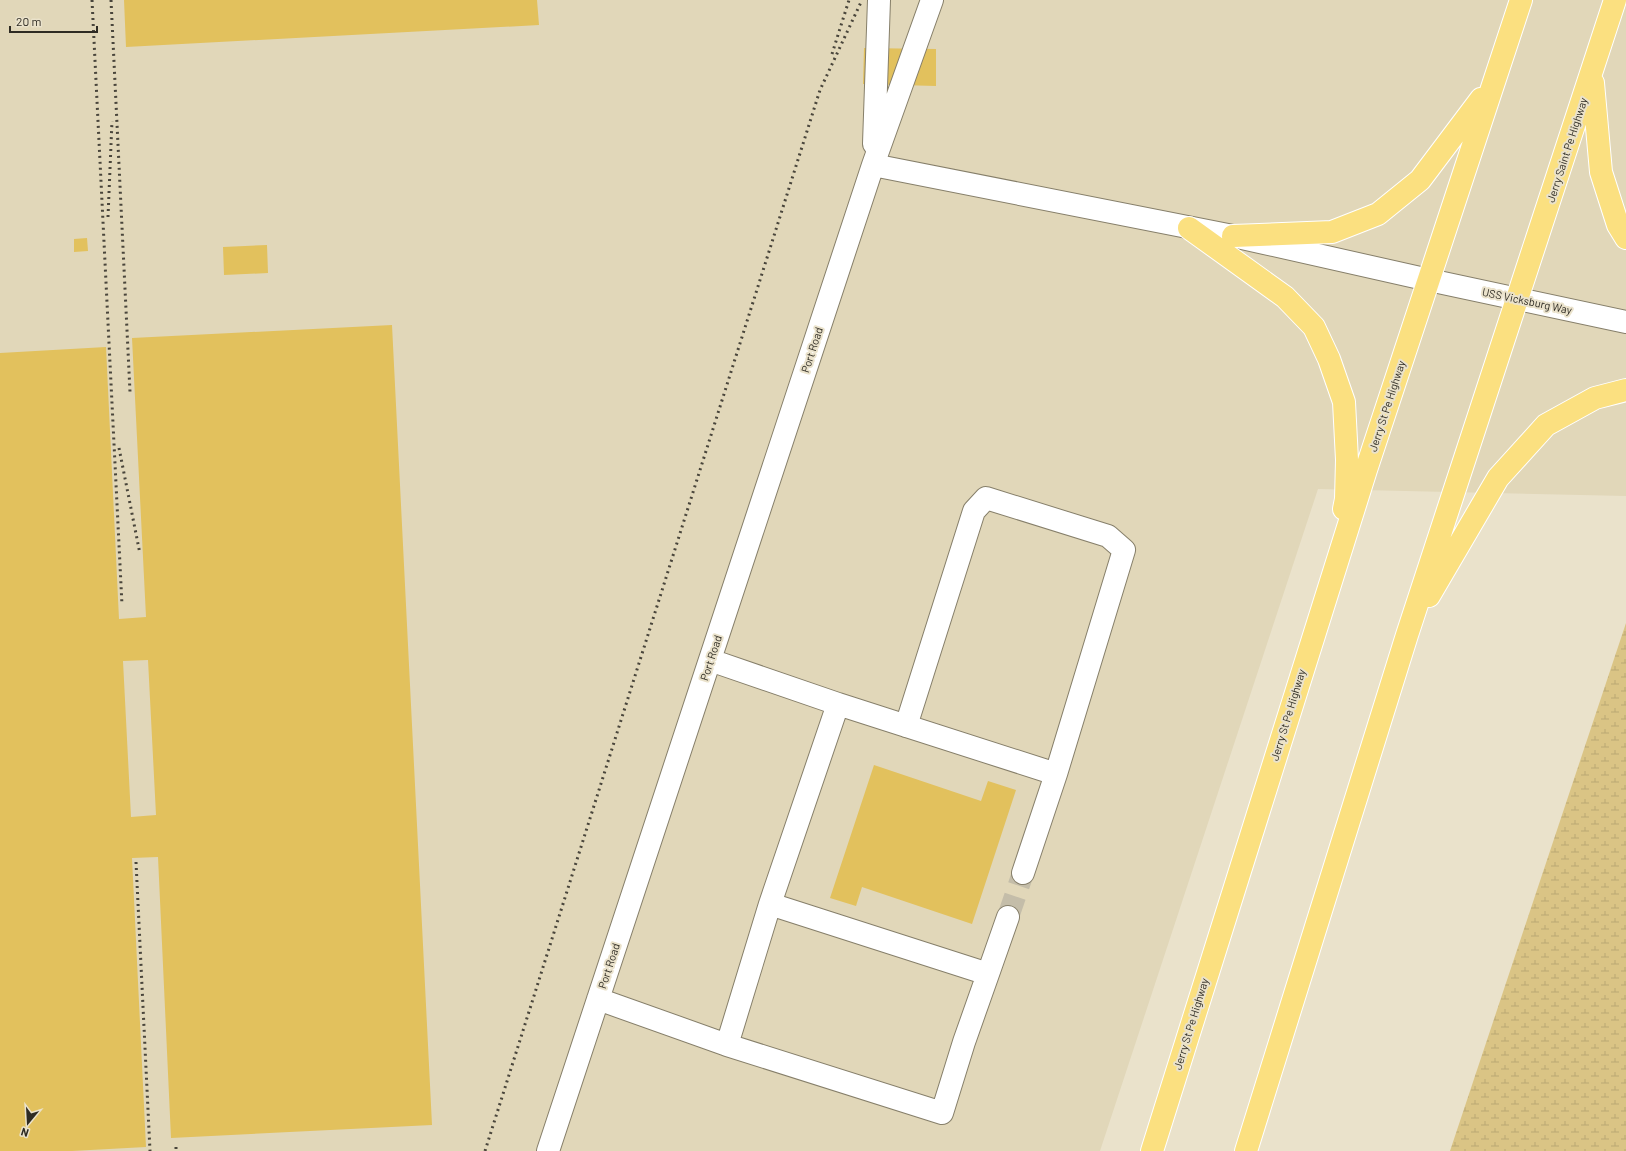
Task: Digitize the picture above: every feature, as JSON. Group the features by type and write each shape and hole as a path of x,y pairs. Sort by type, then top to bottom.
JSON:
{"main road":[{"path":"1429,280 1520,0"},
{"name":"Jerry Saint Pe Highway","path":"1518,300 1615,0"},
{"path":"1592,74 1601,172 1618,225 1626,238"},
{"path":"1233,236 1332,232 1378,214 1420,180 1492,85"},
{"path":"1189,228 1285,297 1314,327 1329,358 1344,402 1347,460 1346,500 1320,613"},
{"name":"Jerry St Pe Highway","path":"1152,1151 1320,613 1429,280"},
{"path":"1246,1151 1407,635 1518,300"},
{"path":"1407,635 1498,478 1546,425 1596,398 1626,390"}],"street":[{"path":"873,165 879,0"},
{"path":"873,165 932,0"},
{"name":"USS Vicksburg Way","path":"873,165 1233,236 1518,300 1626,322"},
{"name":"Port Road","path":"548,1151 873,165"},
{"path":"906,726 974,511 986,498 1108,536 1124,550 1056,774 1023,873"},
{"path":"710,660 838,704 1056,774"},
{"path":"727,1045 770,904 838,704"},
{"path":"770,904 988,974"},
{"path":"598,999 727,1045 942,1112 964,1042 1008,917"}],"shaded area":[{"path":"0,0 1626,0 1626,496 1318,489 1100,1151 0,1151"}],"green space":[{"path":"1626,623 1626,1151 1450,1151"}],"building":[{"path":"124,0 537,0 539,25 126,47"},
{"path":"864,48 936,49 936,86 863,84"},
{"path":"87,238 88,251 74,252 74,239"},
{"path":"267,245 268,273 224,275 223,247"},
{"path":"392,325 432,1125 171,1138 158,857 132,858 146,1147 72,1151 0,1151 0,353 106,347 119,619 146,617 132,338","holes":["148,660 156,815 131,817 123,661"]},
{"path":"874,765 981,801 988,781 1016,790 972,924 862,887 856,906 830,898"}],"tunnel":[{"path":"1008,917 1023,873"}],"railway":[{"path":"92,0 122,605"},
{"path":"111,0 130,392"},
{"path":"832,54 849,0"},
{"path":"485,1151 820,90 862,0"},
{"path":"108,217 112,121"},
{"path":"119,448 140,554"},
{"path":"136,862 150,1151"}]}
